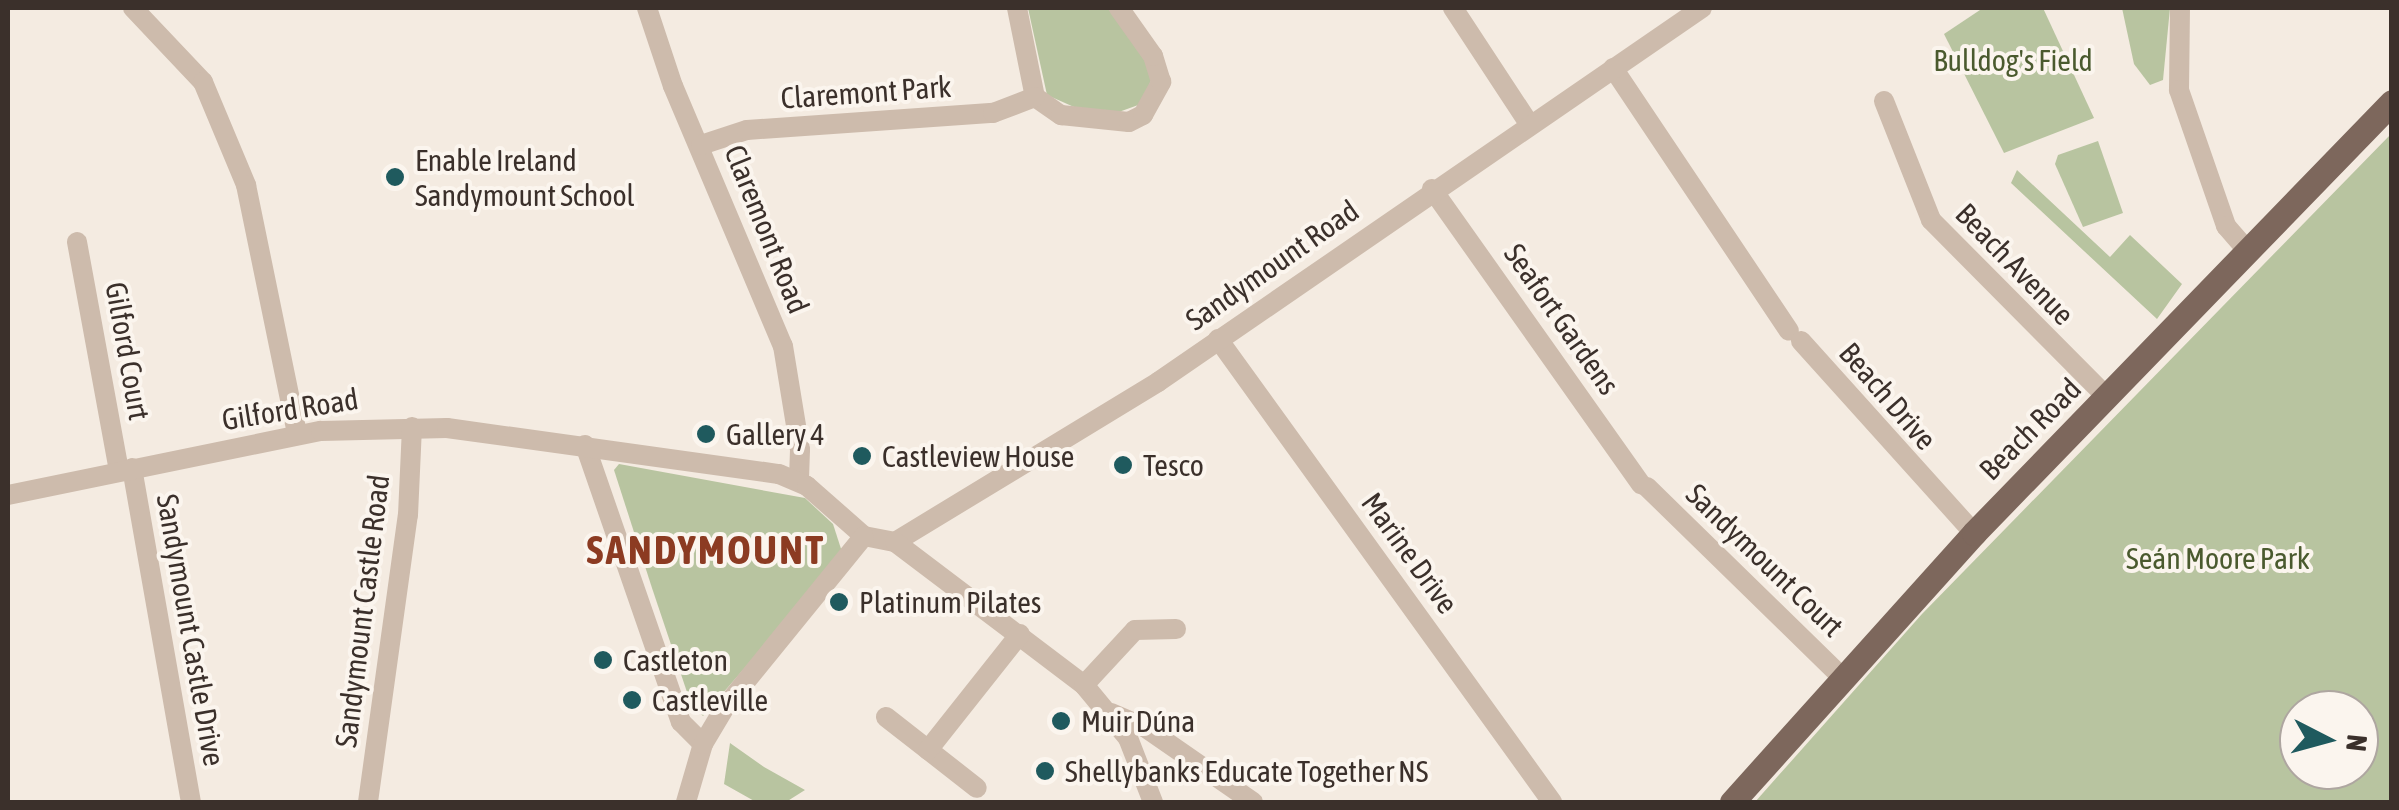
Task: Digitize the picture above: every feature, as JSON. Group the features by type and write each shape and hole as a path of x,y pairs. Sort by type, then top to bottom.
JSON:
{"main road":[{"name":"Beach Road","path":"1732,802 1974,532 2389,105"}],"street":[{"path":"132,8 197,72 239,167 298,434"},
{"name":"Claremont Road","path":"648,8 673,86 783,346 799,480"},
{"path":"1017,8 1035,97 1061,114 1100,122 1143,115 1158,91 1159,70 1119,8"},
{"path":"1453,8 1530,125"},
{"name":"Sandymount Road","path":"895,542 1218,339 1432,189 1702,8"},
{"path":"2180,8 2179,90 2226,226 2249,252"},
{"name":"Beach Drive","path":"1613,68 1795,336 1974,532"},
{"name":"Claremont Park","path":"701,145 747,130 993,113 1035,97"},
{"name":"Beach Avenue","path":"1884,101 1931,220 2107,397"},
{"name":"Seafort Gardens","path":"1432,189 1644,486"},
{"name":"Gilford Court","path":"78,242 126,470"},
{"name":"Marine Drive","path":"1218,339 1552,802"},
{"name":"Gilford Road","path":"8,496 298,434 412,427 585,445 799,480"},
{"name":"Sandymount Castle Road","path":"368,802 408,515 412,427"},
{"path":"585,445 681,722 703,744"},
{"name":"Sandymount Castle Drive","path":"126,470 191,802"},
{"path":"799,480 864,536 895,542 1084,684 1128,738 1152,802"},
{"name":"Sandymount Court","path":"1644,486 1841,676"},
{"path":"686,802 703,744 725,707 864,536"},
{"path":"1084,684 1135,630 1176,629"},
{"path":"928,750 1020,634"},
{"path":"1110,712 1254,802"},
{"path":"886,717 977,788"}],"green space":[{"path":"1028,8 1108,8 1147,62 1152,78 1141,104 1116,113 1074,107 1047,95"},
{"name":"Bulldog's Field","path":"1983,8 2043,8 2094,118 2004,153 1944,34"},
{"path":"2122,8 2170,8 2163,80 2150,85 2134,64"},
{"name":"Seán Moore Park","path":"2391,134 2391,802 1755,802 1922,614"},
{"path":"2098,141 2123,213 2083,227 2055,164 2058,155"},
{"path":"2017,170 2110,257 2130,235 2182,284 2157,319 2011,183"},
{"path":"619,464 805,498 833,524 843,555 703,716 691,704 652,588 614,470"},
{"path":"730,743 805,790 786,802 756,802 724,784"}],"place":[{"name":"Enable Ireland Sandymount School","path":"395,177"},
{"name":"Gallery 4","path":"706,434"},
{"name":"Castleview House","path":"862,456"},
{"name":"Tesco","path":"1123,465"},
{"name":"Platinum Pilates","path":"839,602"},
{"name":"Castleton","path":"603,660"},
{"name":"Castleville","path":"632,700"},
{"name":"Muir Dúna","path":"1061,721"},
{"name":"Shellybanks Educate Together NS","path":"1045,771"}],"district":[{"name":"SANDYMOUNT","path":"706,550"}]}
